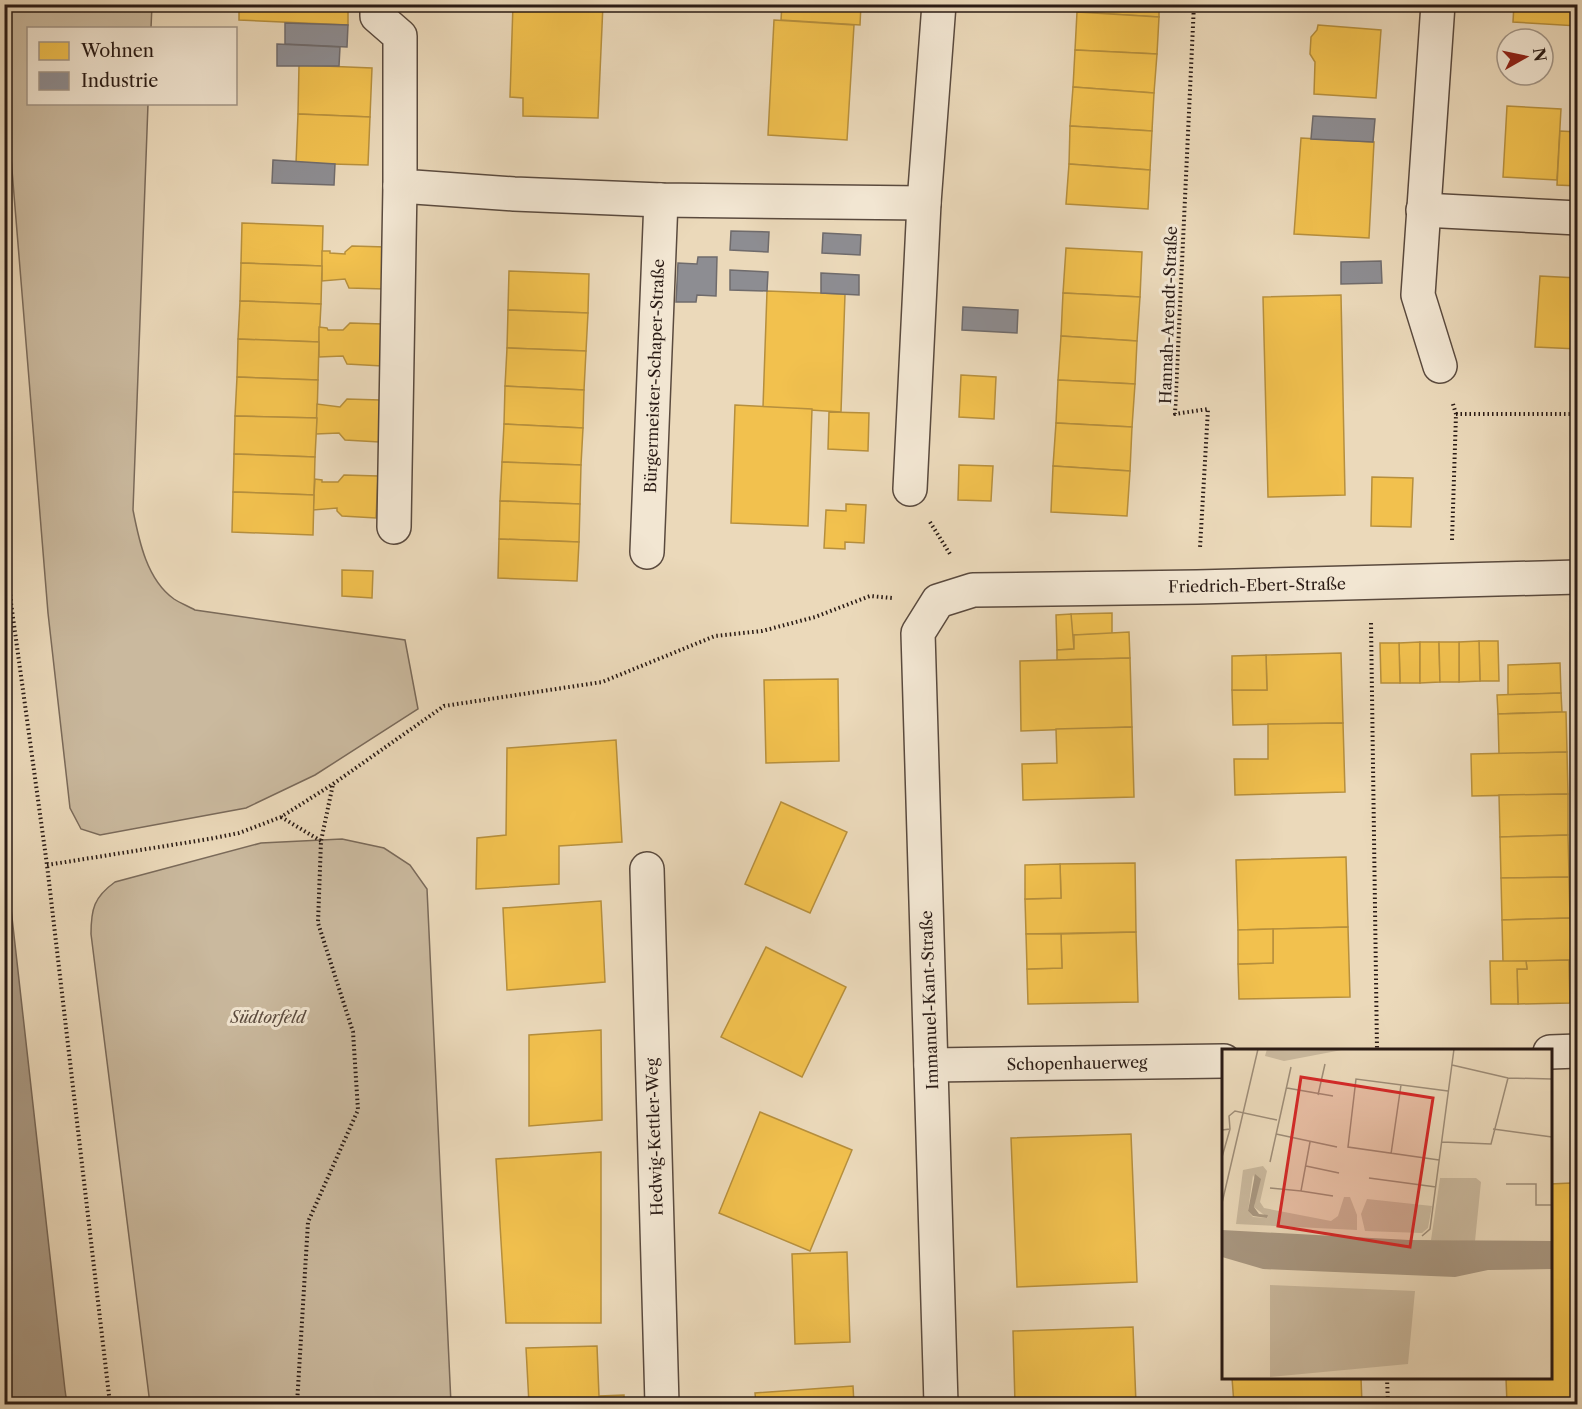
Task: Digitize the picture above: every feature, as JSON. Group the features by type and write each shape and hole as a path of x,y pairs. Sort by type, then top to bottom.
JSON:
{"street":[{"path":"377,4 377,16 400,36 400,186 394,526"},
{"path":"910,489 924,202 939,4"},
{"path":"1438,4 1418,295 1440,366"},
{"path":"400,186 514,194 661,200 924,202"},
{"name":"Bürgermeister-Schaper-Straße","path":"647,552 661,200"},
{"path":"1423,210 1578,218"},
{"name":"Friedrich-Ebert-Straße","path":"938,601 973,590 1197,587 1578,577"},
{"name":"Immanuel-Kant-Straße","path":"938,601 918,633 941,1404"},
{"name":"Hedwig-Kettler-Weg","path":"647,869 662,1404"},
{"path":"1552,1052 1578,1051"},
{"name":"Schopenhauerweg","path":"931,1065 1222,1061"}],"path":[{"name":"Hannah-Arendt-Straße","path":"1194,4 1175,414 1208,409 1197,587"},
{"path":"1440,366 1456,414 1451,580"},
{"path":"1456,414 1578,414"},
{"path":"910,489 973,590"},
{"path":"4,532 11,603 47,865 110,1404"},
{"path":"1370,583 1377,1049"},
{"path":"47,865 239,833 280,817 444,706 602,682 715,636 762,631 815,617 870,596 938,601"},
{"path":"297,1404 308,1222 358,1110 353,1032 318,923 321,841 333,783"},
{"path":"280,817 321,841"},
{"path":"1387,1379 1388,1404"}],"green space":[{"path":"4,5 152,5 151,27 27,27 27,105 148,105 133,510 141,547 157,581 174,599 195,610 405,640 418,709 315,775 246,808 100,835 81,829 70,808 48,613 5,84"},
{"name":"Südtorfeld","path":"342,839 384,848 410,865 427,889 451,1404 150,1404 91,934 95,904 102,893 115,882 261,843"}],"shaded area":[{"path":"5,855 65,1390 67,1404 5,1404"}],"building: Wohnen":[{"path":"239,4 335,4 335,7 348,8 348,25 239,20"},
{"path":"513,4 603,4 598,118 523,116 523,98 510,97"},
{"path":"782,4 861,4 860,25 781,20"},
{"path":"1078,4 1159,4 1159,17 1077,12"},
{"path":"1514,4 1578,4 1578,26 1513,22"},
{"path":"1077,12 1159,17 1157,54 1075,50"},
{"path":"774,20 854,25 847,140 768,135"},
{"path":"1318,25 1381,30 1376,98 1314,94 1315,62 1310,54 1311,37"},
{"path":"1576,26 1578,26 1578,57 1575,56"},
{"path":"1075,50 1157,54 1154,93 1073,87"},
{"path":"299,65 372,68 370,117 298,114"},
{"path":"1073,87 1154,93 1152,131 1070,126"},
{"path":"1507,106 1561,109 1557,180 1503,177"},
{"path":"298,114 370,117 368,165 296,163"},
{"path":"1070,126 1152,131 1150,170 1069,164"},
{"path":"1560,131 1578,132 1578,186 1557,185"},
{"path":"1301,138 1374,142 1369,238 1294,234"},
{"path":"1069,164 1150,170 1148,209 1066,204"},
{"path":"242,223 323,226 322,266 241,263"},
{"path":"352,246 386,247 385,289 349,288 345,279 322,281 322,251 345,254"},
{"path":"1066,248 1142,252 1140,297 1063,293"},
{"path":"241,263 322,266 321,304 240,301"},
{"path":"509,271 589,274 588,313 508,310"},
{"path":"1540,276 1578,278 1578,349 1535,347"},
{"path":"767,291 845,294 841,412 763,407"},
{"path":"1063,293 1140,297 1137,341 1061,336"},
{"path":"1341,295 1345,495 1268,497 1263,297"},
{"path":"240,301 321,304 319,342 238,339"},
{"path":"508,310 588,313 586,351 507,348"},
{"path":"350,323 383,324 382,366 347,364 343,356 319,357 319,327 328,330 343,330"},
{"path":"1061,336 1137,341 1135,384 1058,380"},
{"path":"238,339 319,342 318,380 237,377"},
{"path":"507,348 586,351 584,390 505,386"},
{"path":"961,375 996,377 994,419 959,417"},
{"path":"237,377 318,380 317,418 235,416"},
{"path":"1058,380 1135,384 1132,427 1056,423"},
{"path":"505,386 584,390 583,428 504,424"},
{"path":"347,399 380,400 379,442 345,440 339,433 316,434 317,404 340,407"},
{"path":"735,405 812,409 808,526 731,523"},
{"path":"829,412 869,413 868,451 828,449"},
{"path":"235,416 317,418 315,457 234,454"},
{"path":"1056,423 1132,427 1130,471 1053,466"},
{"path":"504,424 583,428 581,465 502,462"},
{"path":"234,454 315,457 314,495 233,492"},
{"path":"502,462 581,465 580,504 500,501"},
{"path":"959,465 993,466 991,501 958,500"},
{"path":"1053,466 1130,471 1127,516 1051,512"},
{"path":"344,475 378,476 376,518 342,516 337,508 313,510 315,479 322,480 322,482 338,482"},
{"path":"1372,477 1413,478 1411,527 1371,526"},
{"path":"233,492 314,495 313,535 232,532"},
{"path":"500,501 580,504 579,542 499,539"},
{"path":"846,504 866,505 864,543 845,542 845,549 824,548 826,510 846,511"},
{"path":"499,539 579,542 577,581 498,578"},
{"path":"342,570 373,571 372,598 342,596"},
{"path":"1112,613 1112,634 1072,635 1071,614"},
{"path":"1071,614 1074,649 1057,650 1056,615"},
{"path":"1129,632 1130,658 1057,660 1057,650 1074,649 1074,635"},
{"path":"1479,641 1498,641 1499,681 1480,681"},
{"path":"1479,641 1480,681 1459,682 1459,642"},
{"path":"1420,642 1420,683 1400,683 1399,643"},
{"path":"1420,642 1439,642 1440,682 1420,683"},
{"path":"1439,642 1459,642 1459,682 1440,682"},
{"path":"1380,643 1399,643 1400,683 1381,683"},
{"path":"1341,653 1343,723 1233,725 1232,690 1267,690 1266,655"},
{"path":"1266,655 1267,690 1232,690 1232,656"},
{"path":"1130,658 1132,727 1021,731 1020,661"},
{"path":"1560,663 1561,693 1508,695 1508,665"},
{"path":"838,679 839,761 766,763 764,680"},
{"path":"1561,693 1562,712 1498,714 1497,695"},
{"path":"1566,712 1567,752 1499,754 1498,714"},
{"path":"1343,723 1345,792 1235,795 1234,759 1268,759 1268,724"},
{"path":"1132,727 1134,797 1023,800 1022,764 1057,763 1056,729"},
{"path":"616,740 622,842 559,846 559,884 476,889 477,838 506,835 507,748"},
{"path":"1567,752 1568,794 1472,796 1471,754"},
{"path":"1568,794 1568,835 1500,837 1499,795"},
{"path":"781,802 847,832 810,913 745,884"},
{"path":"1568,835 1569,877 1501,878 1500,837"},
{"path":"1346,857 1348,927 1238,930 1236,860"},
{"path":"1135,863 1136,932 1026,934 1025,899 1061,898 1060,864"},
{"path":"1060,864 1061,898 1025,899 1025,865"},
{"path":"1569,877 1570,918 1502,920 1501,878"},
{"path":"601,901 605,982 507,990 503,908"},
{"path":"1570,918 1572,960 1503,962 1502,920"},
{"path":"1348,927 1350,997 1239,999 1238,964 1273,963 1273,929"},
{"path":"1273,929 1273,963 1238,964 1238,930"},
{"path":"1136,932 1138,1002 1028,1004 1027,969 1062,968 1061,934"},
{"path":"1026,934 1061,934 1062,968 1027,969"},
{"path":"766,947 846,987 802,1077 721,1037"},
{"path":"1569,960 1570,1003 1518,1004 1517,969 1527,969 1526,961"},
{"path":"1490,961 1526,961 1527,969 1517,969 1518,1004 1491,1004"},
{"path":"601,1030 602,1120 529,1126 529,1035"},
{"path":"760,1112 852,1150 810,1251 719,1213"},
{"path":"1131,1134 1137,1282 1017,1287 1011,1138"},
{"path":"601,1152 601,1323 506,1323 496,1159"},
{"path":"1571,1183 1578,1342 1578,1404 1507,1404 1506,1379 1552,1379 1552,1184"},
{"path":"847,1252 850,1342 795,1344 792,1254"},
{"path":"1133,1327 1136,1404 1015,1404 1013,1331"},
{"path":"597,1346 599,1396 624,1395 624,1404 529,1404 526,1348"},
{"path":"1232,1379 1361,1379 1362,1404 1234,1404"},
{"path":"853,1386 854,1404 756,1404 755,1393"}],"building: Industrie":[{"path":"285,23 348,25 347,47 285,44"},
{"path":"277,44 340,47 339,66 277,66"},
{"path":"1313,116 1375,119 1373,142 1311,139"},
{"path":"273,160 335,164 334,185 272,183"},
{"path":"731,231 769,232 768,252 730,250"},
{"path":"823,233 861,235 860,255 822,253"},
{"path":"698,257 717,257 716,296 697,295 696,302 676,302 678,263 697,264"},
{"path":"1381,261 1382,283 1341,284 1341,262"},
{"path":"730,270 768,272 767,291 730,290"},
{"path":"821,273 859,275 859,295 821,293"},
{"path":"963,307 1018,310 1017,333 962,330"}]}
